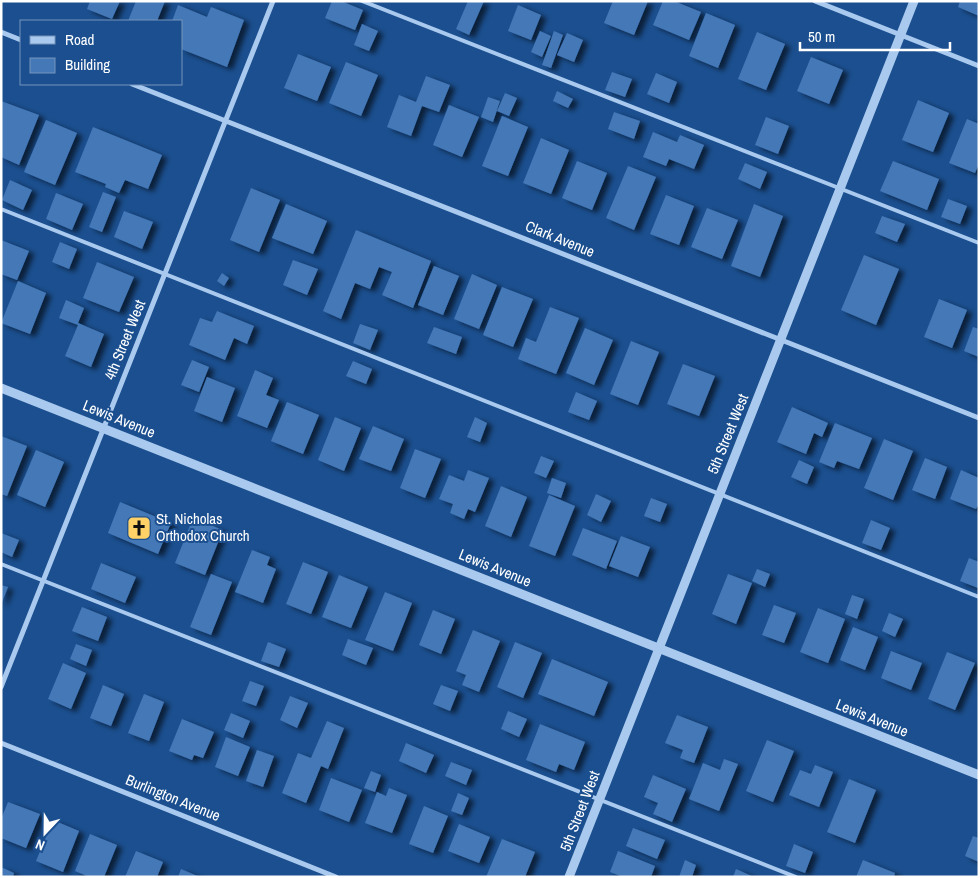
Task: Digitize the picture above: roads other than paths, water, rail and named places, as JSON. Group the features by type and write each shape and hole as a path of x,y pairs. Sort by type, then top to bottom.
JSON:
{"street":[{"name":"4th Street West","path":"1,688 273,1"},
{"path":"815,1 979,66"},
{"name":"5th Street West","path":"569,877 914,1"},
{"path":"1,32 20,40"},
{"name":"Clark Avenue","path":"135,85 979,418"},
{"name":"Lewis Avenue","path":"1,388 979,775"},
{"name":"Burlington Avenue","path":"1,743 336,877"}],"lane":[{"path":"362,1 979,243"},
{"path":"1,209 979,596"},
{"path":"1,564 796,877"}],"place":[{"name":"St. Nicholas Orthodox Church","path":"139,528"}]}
